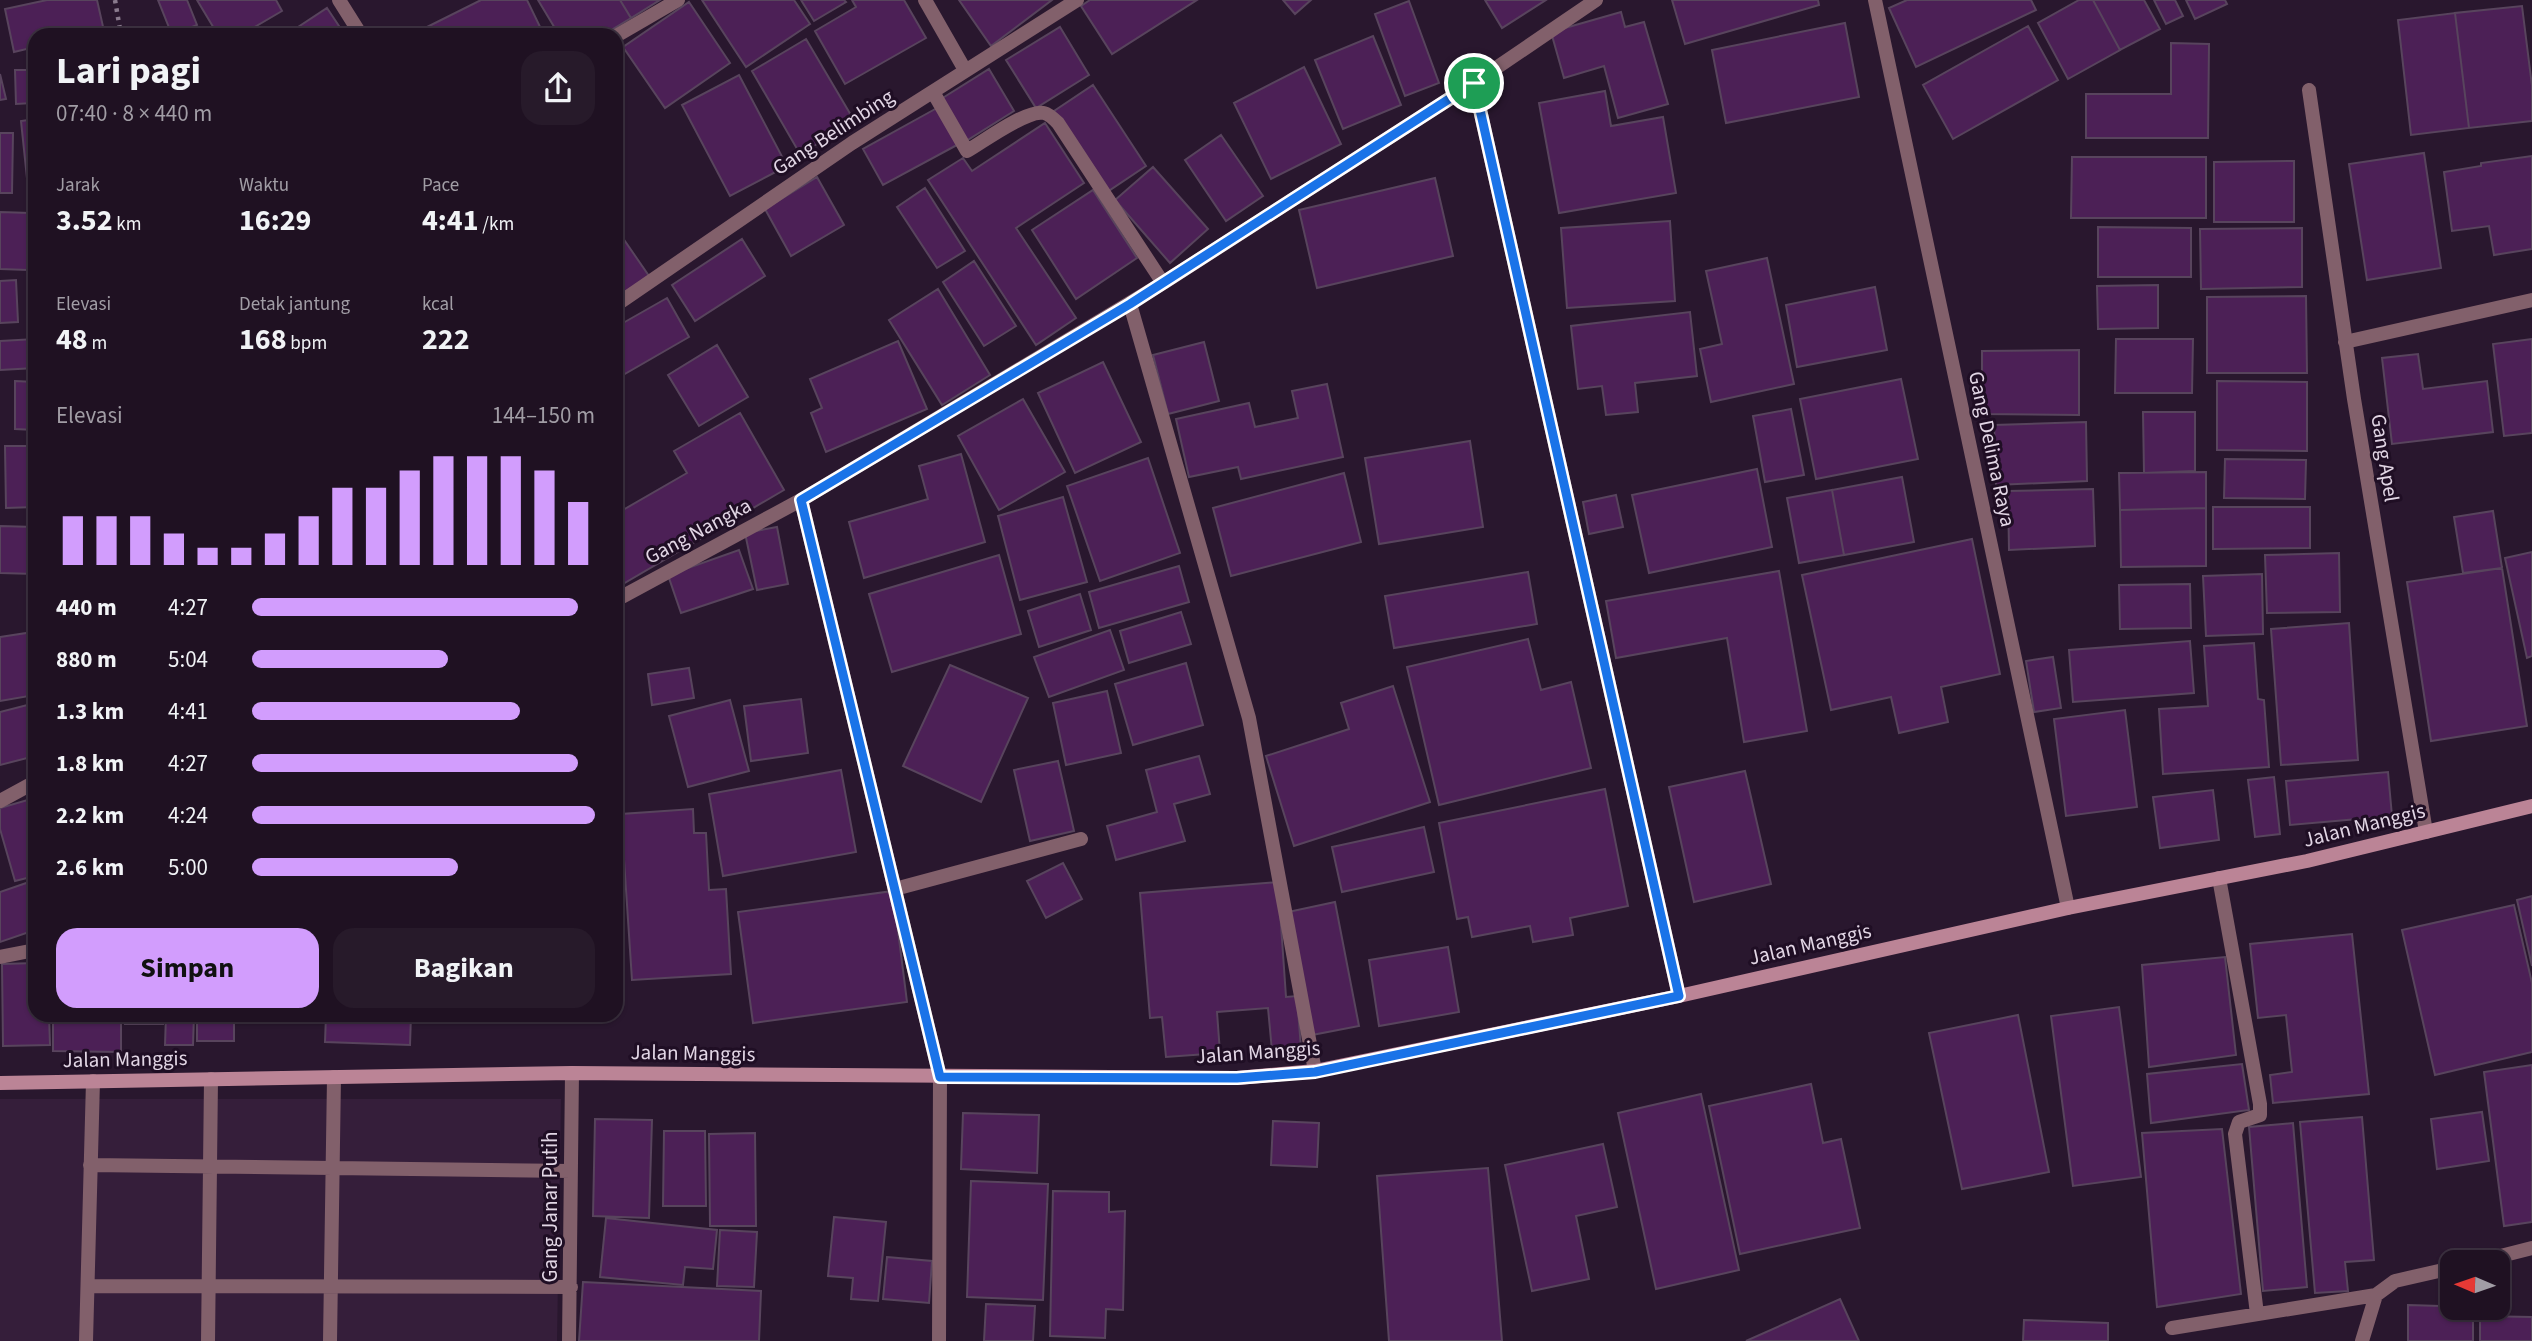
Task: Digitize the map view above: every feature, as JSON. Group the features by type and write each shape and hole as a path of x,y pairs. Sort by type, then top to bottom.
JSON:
{"street":[{"path":"339,0 357,28"},
{"path":"623,32 678,0"},
{"path":"925,0 965,70"},
{"name":"Gang Belimbing","path":"623,300 852,143 1077,0"},
{"name":"Gang Nangka","path":"623,596 801,500 1130,304 1474,83 1596,0"},
{"name":"Gang Delima Raya","path":"1875,0 2068,908"},
{"path":"1474,83 1679,996"},
{"name":"Gang Apel","path":"2309,90 2346,342 2426,832"},
{"path":"933,92 967,151 1025,117 1046,113 1058,123 1163,283"},
{"path":"2346,342 2532,300"},
{"path":"1130,304 1249,718 1315,1072"},
{"path":"801,500 940,1077 939,1341"},
{"path":"0,801 28,786"},
{"name":"Jalan Manggis","path":"0,1083 572,1073 1237,1078 1315,1072 1679,996 2068,908 2306,861 2532,806"},
{"path":"895,889 1081,839"},
{"path":"2219,878 2260,1104 2260,1115 2239,1122 2235,1134 2257,1314"},
{"path":"0,957 28,951"},
{"name":"Gang Janar Putih","path":"569,1341 572,1073"},
{"path":"330,1341 334,1077"},
{"path":"208,1341 211,1079"},
{"path":"86,1341 93,1081"},
{"path":"90,1165 571,1171"},
{"path":"2510,1254 2532,1248"},
{"path":"2172,1328 2376,1295 2395,1282 2440,1271"},
{"path":"88,1286 571,1287"},
{"path":"2362,1341 2376,1295"}],"path":[{"path":"115,0 120,28"}],"shaded area":[{"path":"0,1099 561,1099 557,1341 0,1341"}],"building":[{"path":"47,0 97,0 103,28 28,28 28,49 14,52 5,9"},
{"path":"158,0 187,0 197,25 190,28 169,28"},
{"path":"197,0 276,0 282,11 253,28 214,28"},
{"path":"481,0 527,0 541,28 425,28"},
{"path":"538,0 620,0 631,18 615,28 555,28"},
{"path":"620,0 660,0 631,18"},
{"path":"702,0 794,0 810,24 746,67"},
{"path":"801,0 844,0 846,2 814,21"},
{"path":"852,0 904,0 926,38 845,84 815,31 856,7"},
{"path":"959,0 1052,0 991,46"},
{"path":"1090,0 1197,0 1112,54 1081,6"},
{"path":"1283,0 1311,0 1295,14"},
{"path":"1485,0 1546,0 1502,28"},
{"path":"1672,0 1818,0 1819,5 1685,44"},
{"path":"1907,0 2031,0 2036,10 1916,67 1889,8"},
{"path":"2079,0 2093,0 2120,50 2068,79 2038,23"},
{"path":"2093,0 2144,0 2160,29 2120,50"},
{"path":"2154,0 2175,0 2183,16 2166,24"},
{"path":"2186,0 2225,0 2227,4 2195,19"},
{"path":"1409,1 1439,83 1405,96 1375,14"},
{"path":"689,2 730,63 665,108 623,47"},
{"path":"2522,6 2532,86 2532,121 2469,128 2455,13"},
{"path":"327,8 340,28 297,28"},
{"path":"1621,12 1625,27 1644,22 1668,104 1618,118 1604,66 1564,78 1551,32"},
{"path":"2455,13 2469,128 2411,135 2398,20"},
{"path":"1845,23 1859,97 1726,123 1712,50"},
{"path":"2028,26 2058,80 1953,139 1923,85"},
{"path":"1060,27 1089,75 1036,108 1006,60"},
{"path":"1373,36 1401,105 1343,129 1315,60"},
{"path":"806,39 855,122 800,154 752,71"},
{"path":"2171,43 2209,44 2208,138 2086,138 2086,94 2171,94"},
{"path":"1304,67 1341,144 1271,179 1234,103"},
{"path":"989,69 1014,111 966,141 941,99"},
{"path":"15,70 28,70 28,103 16,104"},
{"path":"0,74 6,99 0,100"},
{"path":"739,75 787,166 730,196 682,105"},
{"path":"1093,85 1146,166 1107,192 1054,111"},
{"path":"1605,91 1611,126 1663,117 1676,193 1559,213 1539,103"},
{"path":"937,108 957,145 883,185 863,149"},
{"path":"28,120 28,188 21,121"},
{"path":"1045,123 1084,183 1016,228 1076,318 1036,345 928,180 963,158 972,171"},
{"path":"0,133 13,133 12,193 0,193"},
{"path":"1221,135 1263,196 1226,221 1185,160"},
{"path":"2424,153 2441,268 2367,280 2349,164"},
{"path":"2532,156 2532,249 2494,255 2489,226 2452,231 2444,172 2481,166 2481,163"},
{"path":"2072,157 2206,157 2206,218 2071,218"},
{"path":"2294,161 2294,222 2214,222 2214,162"},
{"path":"1153,167 1208,229 1170,263 1115,200"},
{"path":"817,177 844,225 791,256 765,209"},
{"path":"1435,178 1453,256 1317,288 1299,210"},
{"path":"925,188 965,251 937,268 897,207"},
{"path":"1093,190 1137,258 1076,299 1032,230"},
{"path":"0,212 28,213 28,270 0,269"},
{"path":"1670,221 1675,301 1567,308 1561,228"},
{"path":"2098,227 2191,228 2191,277 2098,277"},
{"path":"2302,228 2302,287 2201,289 2200,229"},
{"path":"623,238 649,276 623,293"},
{"path":"742,239 765,276 695,321 672,285"},
{"path":"1767,258 1794,384 1711,402 1700,349 1722,344 1706,271"},
{"path":"974,261 1016,326 984,346 943,282"},
{"path":"16,280 18,322 0,323 0,281"},
{"path":"2158,285 2158,328 2098,329 2097,286"},
{"path":"1875,287 1887,350 1797,367 1786,305"},
{"path":"938,289 990,375 942,405 889,320"},
{"path":"2306,296 2307,373 2207,373 2207,297"},
{"path":"667,298 689,337 623,375 623,323"},
{"path":"1690,312 1697,376 1635,383 1638,412 1606,415 1602,386 1578,389 1571,326"},
{"path":"28,339 28,368 0,370 0,341"},
{"path":"2116,339 2193,339 2192,393 2115,393"},
{"path":"2532,339 2532,433 2504,436 2493,344"},
{"path":"898,341 927,409 826,452 811,413 822,408 810,379"},
{"path":"1204,342 1219,401 1168,414 1153,355"},
{"path":"717,345 748,397 699,426 668,375"},
{"path":"2079,350 2079,415 1982,414 1982,351"},
{"path":"2418,354 2423,389 2487,381 2493,432 2392,444 2382,358"},
{"path":"1103,362 1141,442 1075,473 1038,393"},
{"path":"1901,379 1918,459 1816,479 1800,399"},
{"path":"15,381 28,382 28,430 15,429"},
{"path":"2217,381 2307,382 2307,451 2217,450"},
{"path":"1327,384 1343,457 1241,479 1238,467 1189,477 1176,419 1249,403 1255,427 1298,418 1292,391"},
{"path":"1023,399 1065,472 999,510 958,436"},
{"path":"1791,409 1804,475 1765,482 1753,416"},
{"path":"2143,412 2195,412 2195,471 2144,473"},
{"path":"740,413 784,490 623,584 623,510 687,473 674,451"},
{"path":"2086,422 2087,481 1996,485 1994,425"},
{"path":"1470,441 1483,527 1379,544 1365,458"},
{"path":"5,446 28,446 28,507 6,508"},
{"path":"961,454 985,542 864,578 849,522 928,499 919,466"},
{"path":"1148,458 1180,553 1100,581 1067,486"},
{"path":"2225,459 2306,460 2305,499 2224,498"},
{"path":"1757,469 1772,547 1649,573 1632,495"},
{"path":"2206,472 2206,508 2120,510 2119,473"},
{"path":"1344,473 1361,542 1231,576 1213,508"},
{"path":"1902,477 1914,542 1844,555 1832,490"},
{"path":"2093,489 2095,546 2009,550 2008,491"},
{"path":"1832,490 1844,555 1799,563 1787,498"},
{"path":"1616,495 1623,527 1589,534 1583,502"},
{"path":"1063,497 1087,582 1020,600 998,516"},
{"path":"2213,507 2310,507 2310,548 2213,549"},
{"path":"2206,508 2206,566 2121,567 2120,510"},
{"path":"2493,511 2502,568 2463,573 2454,517"},
{"path":"0,526 28,527 28,574 0,573"},
{"path":"777,527 788,584 757,590 745,533"},
{"path":"1972,539 2000,674 1941,687 1948,722 1899,733 1891,697 1831,710 1802,575"},
{"path":"739,550 753,589 681,613 668,575"},
{"path":"2532,552 2532,656 2527,658 2505,558"},
{"path":"2339,553 2340,612 2267,613 2265,555"},
{"path":"999,555 1021,634 892,672 869,594"},
{"path":"1179,566 1189,602 1099,628 1089,592"},
{"path":"2502,568 2527,726 2431,741 2407,582"},
{"path":"1779,571 1807,731 1744,742 1727,638 1616,658 1606,601"},
{"path":"1528,572 1537,624 1394,648 1385,596"},
{"path":"2262,574 2263,634 2206,636 2203,576"},
{"path":"2190,584 2191,628 2120,629 2119,585"},
{"path":"1080,594 1091,630 1039,647 1028,611"},
{"path":"1181,612 1191,644 1129,663 1120,631"},
{"path":"2349,623 2358,760 2281,765 2271,629"},
{"path":"1110,630 1124,670 1049,697 1034,657"},
{"path":"28,633 28,696 0,701 0,637"},
{"path":"1528,639 1541,690 1571,682 1591,768 1439,805 1407,667"},
{"path":"2190,641 2194,693 2073,702 2069,650"},
{"path":"2254,643 2258,699 2264,700 2269,767 2163,774 2159,709 2208,706 2204,646"},
{"path":"2053,657 2061,708 2034,712 2026,661"},
{"path":"1186,663 1203,725 1133,745 1115,684"},
{"path":"950,665 1028,698 981,802 903,766"},
{"path":"689,668 694,698 652,705 648,674"},
{"path":"1393,686 1430,802 1294,846 1266,756 1349,729 1341,703"},
{"path":"1107,691 1121,753 1066,765 1053,703"},
{"path":"801,699 808,753 751,761 744,706"},
{"path":"730,700 749,771 688,787 669,716"},
{"path":"28,705 28,758 0,765 0,712"},
{"path":"2125,710 2137,807 2066,816 2054,719"},
{"path":"1199,756 1210,794 1174,804 1185,841 1116,860 1107,826 1157,812 1146,770"},
{"path":"1058,761 1074,831 1030,841 1014,770"},
{"path":"841,770 856,852 723,876 709,794"},
{"path":"1745,771 1771,884 1694,902 1669,787"},
{"path":"2388,772 2392,816 2290,825 2286,781"},
{"path":"2274,777 2280,834 2255,837 2248,780"},
{"path":"1605,789 1628,906 1570,918 1573,935 1533,942 1530,926 1472,937 1468,917 1457,919 1439,823"},
{"path":"2213,790 2219,840 2160,848 2153,797"},
{"path":"28,800 28,878 15,881 0,829 0,808"},
{"path":"693,809 694,833 706,833 709,890 726,889 731,974 632,980 623,814"},
{"path":"1424,827 1434,872 1342,892 1332,847"},
{"path":"1063,863 1082,899 1046,918 1027,881"},
{"path":"28,882 28,932 0,942 0,892"},
{"path":"1278,882 1286,997 1297,996 1301,1049 1272,1051 1268,1008 1217,1012 1220,1053 1166,1057 1162,1017 1150,1018 1140,893"},
{"path":"893,891 907,1002 753,1023 738,912"},
{"path":"2532,896 2532,966 2517,900"},
{"path":"1335,902 1359,1026 1312,1035 1288,912"},
{"path":"2514,905 2532,983 2532,1052 2435,1075 2402,930"},
{"path":"2352,934 2369,1094 2273,1103 2270,1075 2292,1072 2286,1015 2258,1018 2250,944"},
{"path":"1448,947 1459,1012 1379,1026 1369,960"},
{"path":"2225,957 2236,1055 2149,1067 2142,965"},
{"path":"28,963 28,1022 49,1022 50,1045 3,1046 2,964"},
{"path":"2119,1007 2141,1177 2073,1186 2051,1016"},
{"path":"2018,1015 2049,1172 1962,1189 1929,1033"},
{"path":"53,1022 121,1022 121,1052 53,1051"},
{"path":"125,1022 163,1022 163,1024"},
{"path":"166,1022 194,1022 193,1045 165,1045"},
{"path":"197,1022 234,1022 234,1041 197,1041"},
{"path":"326,1022 411,1022 410,1045 325,1042"},
{"path":"2242,1064 2249,1110 2151,1123 2147,1074"},
{"path":"2532,1065 2532,1222 2504,1226 2484,1072"},
{"path":"1811,1084 1823,1143 1841,1139 1860,1228 1740,1254 1709,1106"},
{"path":"1701,1094 1739,1270 1656,1289 1618,1113"},
{"path":"2482,1112 2489,1161 2437,1169 2431,1119"},
{"path":"963,1113 1039,1115 1037,1173 961,1169"},
{"path":"2362,1117 2374,1260 2345,1262 2348,1291 2315,1293 2300,1122"},
{"path":"595,1119 652,1120 649,1218 593,1216"},
{"path":"1273,1121 1319,1123 1317,1167 1271,1165"},
{"path":"2293,1123 2307,1287 2263,1291 2249,1127"},
{"path":"2222,1129 2241,1294 2157,1307 2142,1133"},
{"path":"664,1131 705,1131 706,1206 663,1206"},
{"path":"755,1133 756,1226 710,1226 709,1134"},
{"path":"1603,1144 1617,1207 1576,1216 1589,1279 1532,1291 1505,1165"},
{"path":"1488,1168 1502,1341 1389,1341 1377,1176"},
{"path":"971,1181 1048,1184 1043,1300 967,1297"},
{"path":"1053,1191 1109,1192 1109,1212 1125,1211 1123,1310 1106,1309 1105,1338 1050,1336"},
{"path":"834,1217 886,1222 878,1301 851,1299 853,1278 828,1276"},
{"path":"606,1218 717,1230 713,1269 685,1267 683,1285 600,1277"},
{"path":"720,1230 757,1232 754,1287 717,1286"},
{"path":"887,1257 932,1261 929,1303 883,1299"},
{"path":"583,1282 761,1291 759,1341 579,1341"},
{"path":"1840,1299 1859,1341 1746,1341"},
{"path":"986,1304 1035,1306 1033,1341 984,1341"},
{"path":"2408,1305 2440,1306 2440,1320 2473,1320 2473,1341 2408,1341"},
{"path":"2532,1317 2532,1341 2480,1341 2480,1320"},
{"path":"2024,1320 2108,1323 2108,1341 2023,1341"}],"route":[{"path":"1474,83 1679,996 1315,1072 1280,1076 940,1077 801,500 1130,304 1474,83"}]}
